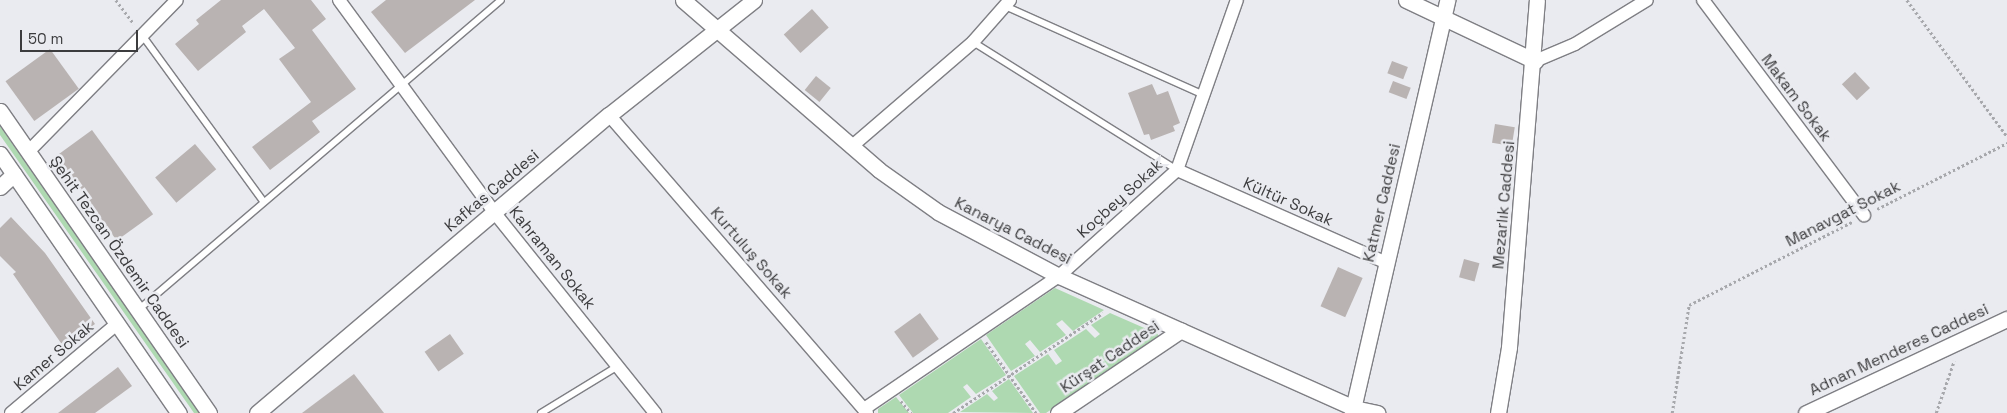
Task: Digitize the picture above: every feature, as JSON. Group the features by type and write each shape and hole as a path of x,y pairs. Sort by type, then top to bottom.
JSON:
{"street":[{"path":"28,151 177,0"},
{"name":"Kahraman Sokak","path":"339,0 494,212 656,413"},
{"name":"Kanarya Caddesi","path":"682,0 851,147 904,190 938,212 1059,276 1181,330 1353,411 1377,413"},
{"name":"Kafkas Caddesi","path":"257,413 610,115 717,32 754,0"},
{"name":"Koçbey Sokak","path":"866,411 1059,276 1177,170 1237,0"},
{"path":"1406,0 1535,61 1575,44 1647,0"},
{"name":"Katmer Caddesi","path":"1353,411 1447,0"},
{"name":"Mezarlık Caddesi","path":"1498,413 1509,347 1535,61 1537,0"},
{"name":"Makam Sokak","path":"1702,0 1864,215"},
{"path":"851,147 974,42 1008,3"},
{"name":"Şehit Tezcan Özdemir Caddesi","path":"0,111 210,413"},
{"name":"Kurtuluş Sokak","path":"610,115 866,411"},
{"path":"0,154 180,413"},
{"name":"Kültür Sokak","path":"1177,170 1387,263"},
{"path":"0,188 14,174"},
{"name":"Adnan Menderes Caddesi","path":"1806,413 2007,319"},
{"name":"Kamer Sokak","path":"11,413 118,323"},
{"name":"Kürşat Caddesi","path":"1058,413 1181,330"}],"lane":[{"path":"138,310 263,201 402,86 501,0"},
{"path":"1008,3 1204,95"},
{"path":"142,35 263,201"},
{"path":"974,42 1177,170"},
{"path":"541,413 619,365"}],"path":[{"path":"116,0 142,35"},
{"path":"1907,0 2007,136"},
{"name":"Manavgat Sokak","path":"1672,413 1688,305 2007,143"},
{"path":"953,413 1119,302"},
{"path":"978,331 1036,413"},
{"path":"1936,413 1962,341"}],"green space":[{"path":"0,126 199,413 194,413 0,135"},
{"path":"1055,288 1104,310 1073,331 1062,320 1056,324 1066,335 1040,352 1030,340 1025,344 1035,356 1011,371 986,335"},
{"path":"1110,313 1158,334 1158,338 1046,413 1040,413 1014,376 1048,354 1056,365 1062,361 1054,350 1086,329 1095,338 1100,334 1091,325"},
{"path":"981,339 1006,375 976,394 967,384 963,387 971,397 948,413 913,413 899,395"},
{"path":"1009,379 1033,413 960,412 987,394 994,401 998,398 992,391"},
{"path":"896,397 909,413 878,413 878,409"}],"building":[{"path":"221,0 311,0 326,19 312,30 356,89 312,121 320,132 270,170 252,147 311,102 279,59 295,48 264,9 242,26 246,32 198,71 175,44 199,24 196,20"},
{"path":"386,0 475,0 405,53 371,12"},
{"path":"812,9 829,28 800,53 784,34"},
{"path":"50,49 79,89 34,121 6,81"},
{"path":"1392,61 1408,67 1403,79 1387,73"},
{"path":"1855,72 1870,88 1857,100 1842,84"},
{"path":"816,76 831,88 819,102 805,90"},
{"path":"1393,81 1411,88 1406,99 1389,92"},
{"path":"1152,84 1157,95 1168,91 1180,123 1173,126 1175,131 1151,140 1149,134 1144,135 1128,93"},
{"path":"1495,124 1515,127 1512,146 1492,143"},
{"path":"92,130 153,214 117,241 56,156"},
{"path":"195,144 216,169 176,203 155,177"},
{"path":"11,217 45,253 95,324 63,346 13,274 16,272 0,256 0,228"},
{"path":"1464,259 1479,263 1475,281 1459,277"},
{"path":"1338,267 1363,278 1345,317 1321,306"},
{"path":"920,313 939,339 913,358 894,332"},
{"path":"450,334 464,354 438,371 425,352"},
{"path":"118,367 132,386 95,413 58,413"},
{"path":"354,374 384,413 302,413"}]}
